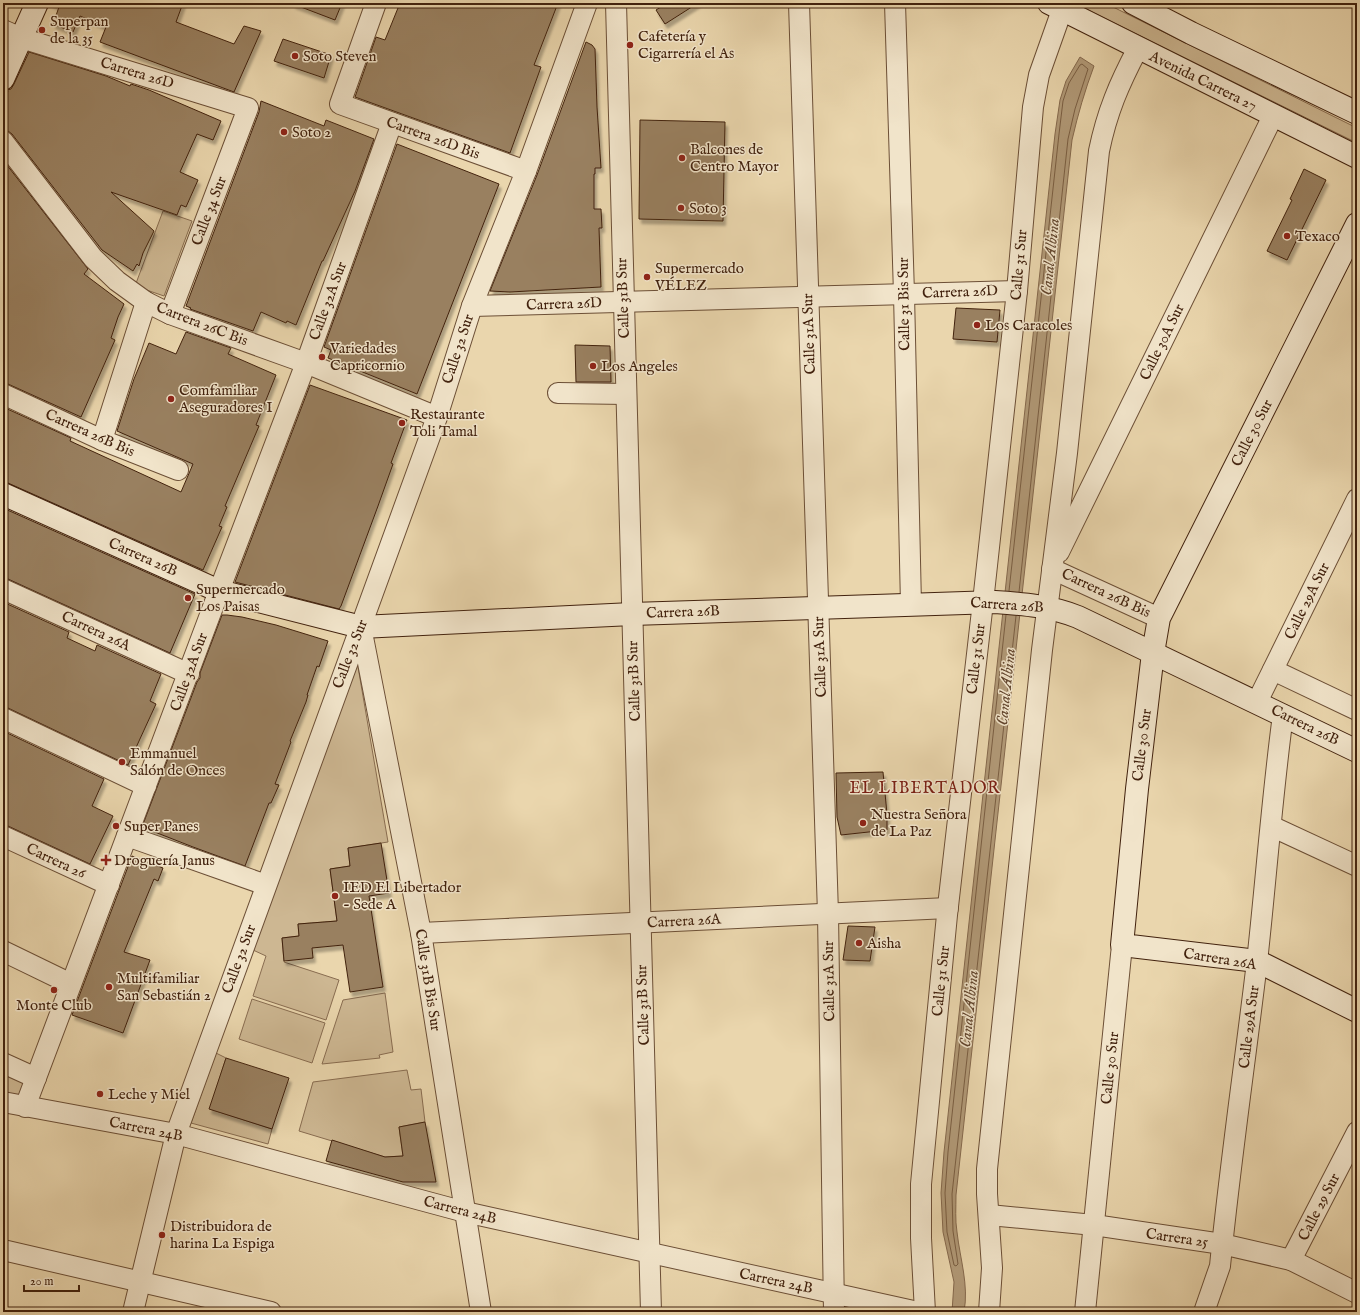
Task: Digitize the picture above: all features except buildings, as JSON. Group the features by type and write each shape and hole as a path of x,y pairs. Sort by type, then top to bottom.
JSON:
{"street":[{"path":"3,79 12,34 37,3"},
{"name":"Carrera 26D Bis","path":"376,3 340,104 526,171"},
{"name":"Calle 31A Sur","path":"799,3 828,914 834,1303"},
{"name":"Calle 31 Bis Sur","path":"895,3 904,294 911,605"},
{"path":"1133,3 1162,10 1357,113"},
{"path":"586,7 620,6"},
{"name":"Calle 31B Sur","path":"620,6 626,394 651,1312"},
{"name":"Calle 32 Sur","path":"133,1312 176,1134 437,417 472,306 526,171 586,7"},
{"name":"Avenida Carrera 27","path":"1055,7 1357,157"},
{"name":"Calle 31 Sur","path":"924,1312 921,1238 921,1184 948,908 989,602 1033,107 1055,7"},
{"name":"Carrera 26D","path":"12,34 248,108"},
{"path":"989,1312 992,1268 988,1215 987,1169 1038,606 1052,569 1067,453 1099,151 1107,116 1118,86 1138,48"},
{"name":"Calle 34 Sur","path":"170,314 248,108"},
{"name":"Calle 30A Sur","path":"1052,569 1273,116"},
{"name":"Calle 32A Sur","path":"25,1107 306,364 392,123"},
{"name":"Carrera 26C Bis","path":"3,141 93,258 117,280 146,302 170,314 306,364 437,417"},
{"name":"Calle 30 Sur","path":"1085,1312 1137,789 1153,653 1160,618 1357,224"},
{"name":"Carrera 26D","path":"472,306 1016,291"},
{"path":"102,440 146,302"},
{"path":"558,393 626,394"},
{"name":"Carrera 26B Bis","path":"3,394 102,440 178,470"},
{"name":"Carrera 26B","path":"3,494 219,591 361,627 632,614 989,602 1038,606 1061,610 1257,702 1357,751"},
{"name":"Calle 29A Sur","path":"1257,702 1357,499"},
{"name":"Carrera 26B Bis","path":"1052,569 1160,618"},
{"name":"Carrera 26A","path":"3,589 188,674"},
{"name":"Calle 31B Bis Sur","path":"361,627 421,933 481,1312"},
{"path":"1273,670 1357,710"},
{"name":"Calle 29A Sur","path":"1204,1312 1220,1266 1257,962 1275,776 1283,715"},
{"path":"3,718 146,786"},
{"path":"1271,826 1357,866"},
{"name":"Carrera 26","path":"3,836 109,885"},
{"path":"127,836 266,885"},
{"name":"Carrera 26A","path":"421,933 948,908"},
{"name":"Carrera 26A","path":"1122,945 1257,962 1357,1011"},
{"path":"3,951 72,984"},
{"path":"3,1063 36,1078"},
{"name":"Carrera 24B","path":"3,1102 176,1134 465,1212 649,1253 834,1303 918,1312"},
{"name":"Calle 29 Sur","path":"1291,1260 1357,1132"},
{"name":"Carrera 25","path":"988,1215 1094,1225 1222,1244 1291,1260 1357,1294"},
{"path":"3,1250 271,1312"}],"shaded area":[{"path":"1076,3 1105,3 1357,128 1357,143 1096,14"},
{"path":"163,211 192,221 164,296 135,286"},
{"path":"357,661 388,842 348,848 350,866 330,869 337,921 298,924 299,936 282,938 284,962 339,980 326,1020 253,996 266,956 253,950"},
{"path":"385,993 393,1052 379,1055 380,1058 322,1064 343,1000"},
{"path":"252,999 325,1023 312,1063 239,1039"},
{"path":"216,1053 226,1058 210,1109 272,1129 268,1144 191,1123"},
{"path":"3,1063 36,1078 25,1107 3,1102"},
{"path":"407,1070 411,1090 421,1089 425,1122 399,1127 403,1156 385,1157 299,1131 313,1082"}],"water":[{"name":"Canal Albina","path":"1080,57 1094,66 1082,102 1072,140 956,1195 956,1227 965,1282 964,1312 952,1312 954,1282 943,1232 941,1193 944,1152 1055,134 1060,100 1066,81"}],"place":[{"name":"Superpan de la 35","path":"42,30"},
{"name":"Cafetería y Cigarrería el As","path":"630,45"},
{"name":"Soto Steven","path":"295,56"},
{"name":"Soto 2","path":"284,132"},
{"name":"Balcones de Centro Mayor","path":"682,158"},
{"name":"Soto 3","path":"681,208"},
{"name":"Texaco","path":"1287,236"},
{"name":"Supermercado VÉLEZ","path":"647,277"},
{"name":"Los Caracoles","path":"977,325"},
{"name":"Variedades Capricornio","path":"322,357"},
{"name":"Los Angeles","path":"593,366"},
{"name":"Comfamiliar Aseguradores I","path":"171,399"},
{"name":"Restaurante Toli Tamal","path":"402,423"},
{"name":"Supermercado Los Paisas","path":"188,598"},
{"name":"Emmanuel Salón de Onces","path":"122,762"},
{"name":"Nuestra Señora de La Paz","path":"863,823"},
{"name":"Super Panes","path":"116,826"},
{"name":"Droguería Janus","path":"106,860"},
{"name":"IED El Libertador - Sede A","path":"335,896"},
{"name":"Aisha","path":"859,943"},
{"name":"Multifamiliar San Sebastián 2","path":"109,987"},
{"name":"Monte Club","path":"54,990"},
{"name":"Leche y Miel","path":"100,1094"},
{"name":"Distribuidora de harina La Espiga","path":"162,1235"}],"district":[{"name":"EL LIBERTADOR","path":"925,789"}]}
